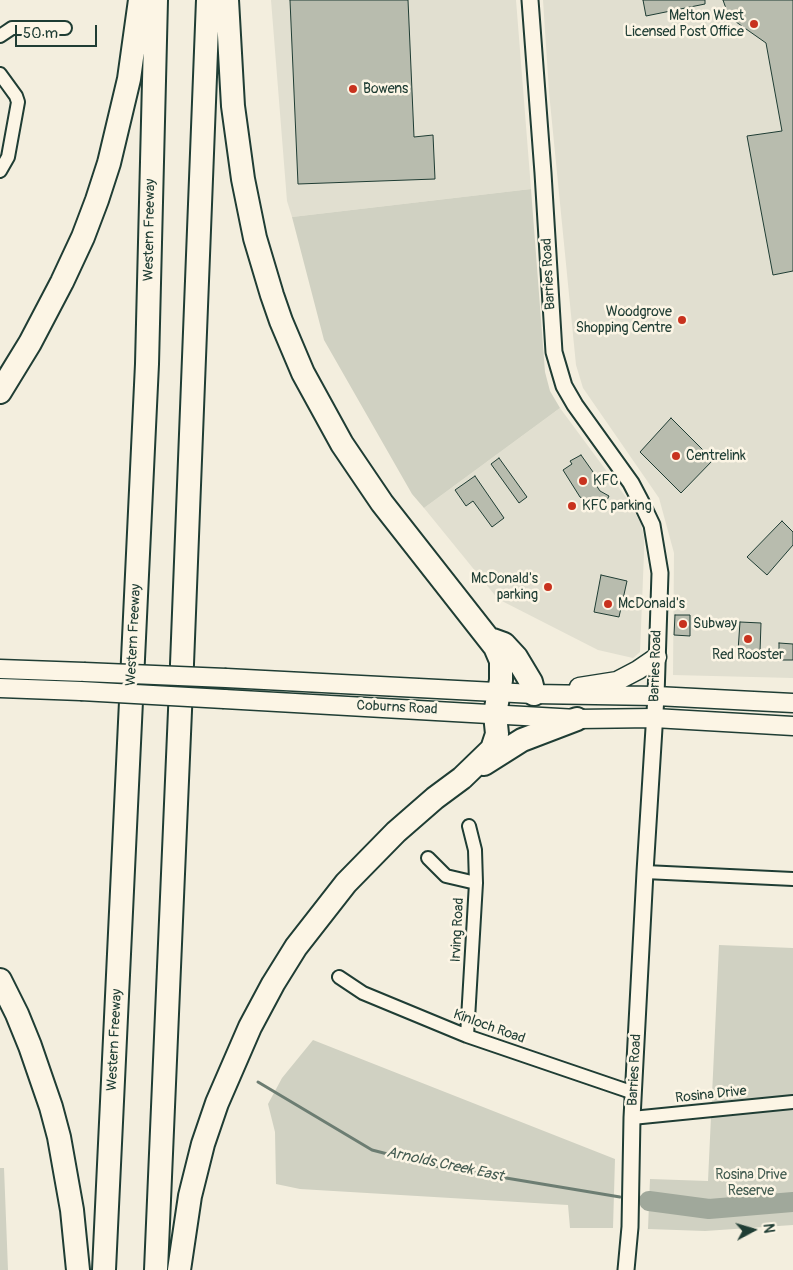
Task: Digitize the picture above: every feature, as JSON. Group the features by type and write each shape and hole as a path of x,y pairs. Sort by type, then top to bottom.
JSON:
{"highway":[{"path":"0,392 30,343 62,282 83,237 97,200 116,138 129,79 140,0"},
{"name":"Western Freeway","path":"104,1270 146,374 156,0"},
{"path":"156,1270 182,674 208,0"},
{"path":"179,1270 190,1196 203,1144 234,1060 273,984 296,947 346,884 396,832 462,778 492,749 497,734 495,714 501,680 501,661 496,647 358,470 326,418 292,348 264,269 248,206 233,106 227,0"},
{"path":"490,639 504,644 516,657 531,682 534,694"},
{"path":"462,778 522,740 577,719"},
{"path":"0,980 30,1046 59,1137 72,1210 78,1270"}],"main road":[{"path":"566,695 575,688 617,681 628,677 656,657"},
{"name":"Coburns Road","path":"0,669 226,678 534,694 656,696 793,703"},
{"name":"Coburns Road","path":"0,688 577,719 654,718 793,726"}],"street":[{"name":"Barries Road","path":"530,0 554,352 564,386 575,405 631,483 652,525 660,573 656,696 632,1118 630,1227 626,1270"},
{"path":"0,36 12,28 65,28"},
{"path":"0,74 16,96 18,102 8,157 0,172"},
{"name":"Irving Road","path":"467,1036 476,883 475,850 469,826"},
{"path":"428,858 446,876 476,883"},
{"path":"645,872 793,879"},
{"name":"Kinloch Road","path":"339,977 363,993 467,1036 634,1092"},
{"name":"Rosina Drive","path":"632,1118 793,1102"}],"shaded area":[{"path":"271,0 516,0 531,189 292,217 287,201"},
{"name":"Woodgrove Shopping Centre","path":"543,0 793,0 793,678 673,675 674,553 659,498 583,388 576,365 549,92"},
{"path":"560,408 628,500 641,524 644,537 644,553 640,652 633,658 598,650 498,599 424,508"}],"green space":[{"path":"531,189 545,372 550,391 560,408 424,508 412,494 324,340 292,217"},
{"name":"Rosina Drive Reserve","path":"719,945 793,948 793,1225 705,1231 648,1229 650,1179 708,1181"},
{"path":"313,1040 615,1159 613,1228 570,1228 568,1205 300,1189 276,1184 275,1132 268,1104 282,1078"},
{"path":"0,1168 4,1168 8,1270 0,1270"}],"building":[{"name":"Bowens","path":"290,0 408,0 414,137 433,135 435,179 298,184"},
{"path":"643,0 705,0 705,4 646,16"},
{"path":"723,0 793,0 793,271 773,275 747,136 782,131 766,43 729,17"},
{"name":"Centrelink","path":"671,418 713,460 681,493 640,452"},
{"path":"581,455 598,479 594,482 600,491 609,496 602,510 580,497 563,470 572,464 570,461"},
{"path":"499,458 527,497 519,503 491,464"},
{"path":"475,476 504,518 492,527 473,501 466,506 455,490"},
{"path":"782,521 793,532 793,545 767,575 747,557"},
{"path":"601,575 627,581 619,617 594,612"},
{"path":"675,615 690,615 690,636 674,635"},
{"path":"740,622 761,623 760,652 738,651"},
{"path":"779,643 793,644 793,660 779,660"}],"waterway":[{"name":"Arnolds Creek East","path":"258,1082 372,1150 434,1166 620,1197"},
{"name":"Arnolds Creek East","path":"640,1200 649,1201"},
{"name":"Arnolds Creek East","path":"649,1201 709,1209 793,1202"}],"place":[{"name":"Melton West Licensed Post Office","path":"754,24"},
{"name":"Bowens","path":"353,89"},
{"name":"Woodgrove Shopping Centre","path":"682,320"},
{"name":"Centrelink","path":"676,456"},
{"name":"KFC","path":"583,481"},
{"name":"KFC parking","path":"572,506"},
{"name":"McDonald's parking","path":"548,587"},
{"name":"McDonald's","path":"608,604"},
{"name":"Subway","path":"683,624"},
{"name":"Red Rooster","path":"748,639"}]}
